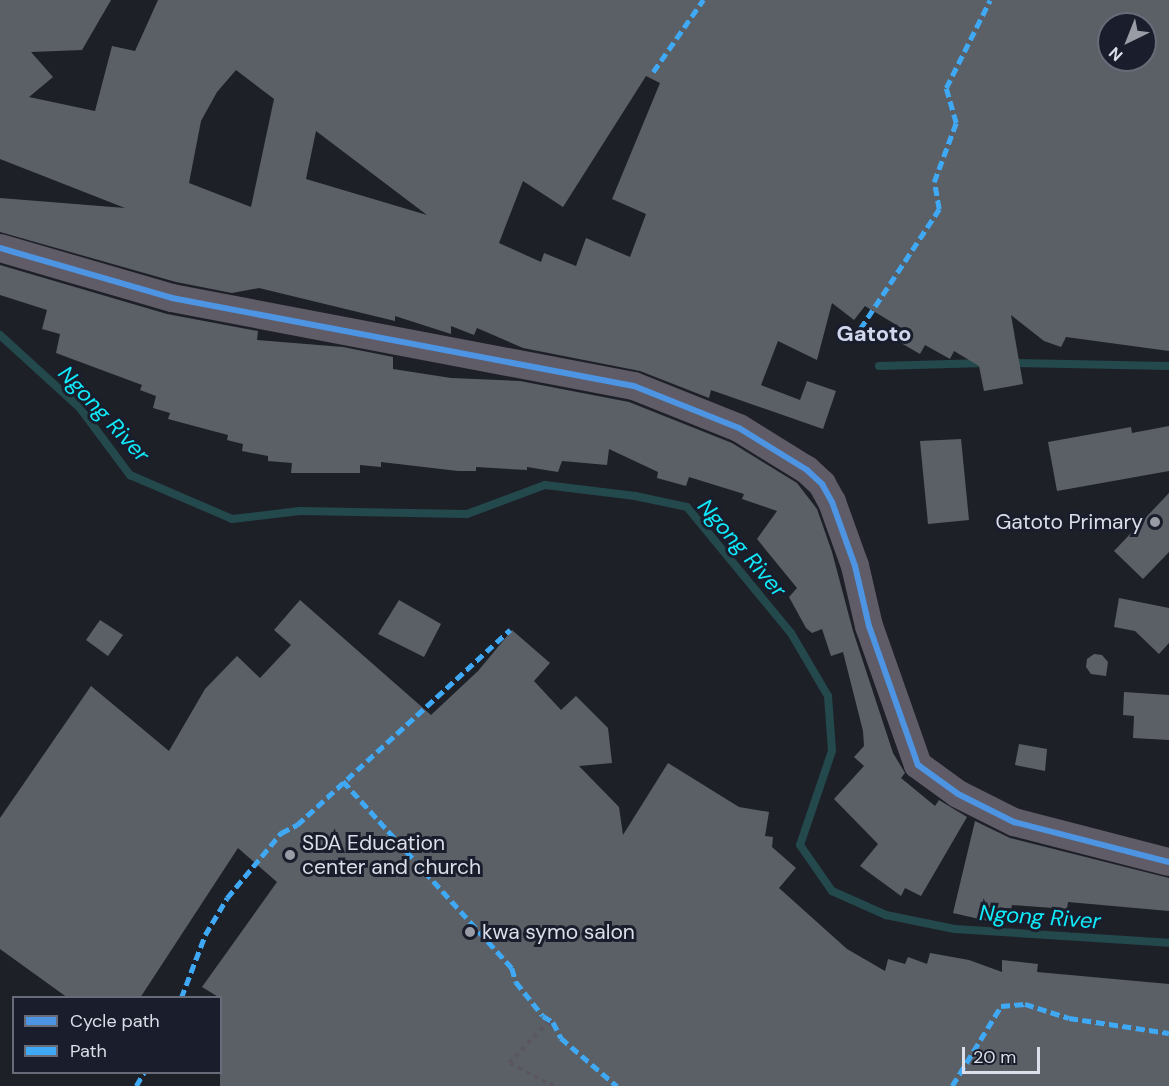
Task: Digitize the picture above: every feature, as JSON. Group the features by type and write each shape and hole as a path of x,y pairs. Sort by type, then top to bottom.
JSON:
{"street":[{"path":"0,248 172,298 634,386 740,428 807,470 822,484 832,502 855,566 869,626 918,765 958,794 1014,822 1169,862"}],"path":[{"path":"554,1086 509,1063 549,1022 557,1031"}],"building":[{"path":"0,0 111,0 82,50 31,52 53,77 29,97 95,111 112,46 135,51 158,0 1169,0 1169,351 1066,337 1061,347 1044,341 1011,315 1023,384 984,391 979,366 954,351 950,359 925,345 920,354 901,343 908,332 865,306 854,320 832,303 817,360 778,341 761,385 800,400 807,381 836,391 823,429 711,390 709,398 640,371 523,348 477,328 474,335 451,326 451,334 395,316 395,321 259,288 232,293 176,282 0,232 0,198 125,208 0,159","holes":["236,70 274,99 251,207 189,183 201,121 217,92","646,76 660,83 612,199 646,214 630,257 586,238 576,266 544,253 541,262 499,243 523,181 563,207","316,131 427,215 306,179"]},
{"path":"0,265 167,314 258,331 257,340 343,347 393,357 393,369 451,378 520,381 629,402 732,443 797,483 817,509 832,552 853,631 893,753 905,773 901,778 935,806 939,800 967,817 921,896 905,888 901,896 860,866 878,844 834,799 864,766 854,757 864,746 863,731 843,652 831,656 822,629 812,633 806,628 789,597 797,588 757,539 777,511 742,499 744,494 689,477 686,486 657,478 658,472 609,449 607,465 562,461 558,472 527,467 527,470 476,467 476,471 458,471 381,462 381,467 360,465 360,473 291,473 292,463 268,461 268,456 242,451 243,444 227,440 228,435 168,419 170,413 153,408 156,396 140,390 142,385 56,353 60,334 42,329 47,310 0,295"},
{"path":"1169,426 1169,471 1057,491 1048,442 1131,427 1132,433"},
{"path":"961,439 969,520 928,524 920,441"},
{"name":"Gatoto Primary","path":"1169,493 1169,552 1143,579 1114,551"},
{"path":"1119,598 1169,608 1169,643 1159,654 1135,631 1114,627"},
{"path":"300,600 431,715 478,671 512,630 550,663 534,681 561,710 576,696 608,728 612,763 579,766 619,807 623,835 668,763 739,807 769,812 765,836 773,837 772,847 796,868 779,888 847,949 885,971 888,959 905,964 908,957 927,964 930,953 969,960 1002,972 1002,960 1038,964 1037,972 1169,984 1169,1086 220,1086 222,996 217,996 202,987 277,882 238,848 141,996 65,996 0,949 0,818 91,686 169,751 205,689 237,656 260,678 291,645 274,630"},
{"path":"399,600 441,624 424,657 378,634"},
{"path":"100,620 123,635 108,656 86,640"},
{"path":"1094,654 1102,655 1108,662 1106,676 1091,674 1086,667 1087,659"},
{"path":"1124,692 1169,695 1169,740 1133,738 1134,716 1123,715"},
{"path":"1019,744 1047,749 1045,771 1015,765"},
{"path":"975,821 1010,838 1169,878 1169,911 1068,902 1067,909 1012,905 1010,915 990,912 988,921 953,913"}],"waterway":[{"name":"Ngong River","path":"0,335 80,408 130,475 232,519 300,511 467,514 545,485 635,496 687,507 791,633 828,696 832,751 800,845 832,891 886,915 955,929 1169,943"},
{"path":"879,366 985,363"},
{"path":"1012,363 1169,366"}],"marked path":[{"path":"653,72 703,0"},
{"path":"860,329 939,209 934,182 956,123 946,88 990,0"},
{"path":"182,996 205,935 227,898 281,833 297,825 510,630"},
{"path":"343,781 512,968 516,982 543,1016 553,1022 561,1038 617,1086"},
{"path":"952,1086 1001,1006 1025,1004 1069,1018 1169,1033"},
{"path":"136,1086 143,1074"}],"cycle path":[{"path":"0,248 172,298 634,386 739,428 807,470 822,484 832,502 855,566 869,626 918,765 958,794 1014,822 1169,862"}],"place":[{"name":"Gatoto Primary","path":"1155,522"},
{"name":"SDA Education center and church","path":"290,855"},
{"name":"kwa symo salon","path":"470,932"}],"district":[{"name":"Gatoto","path":"874,334"}]}
